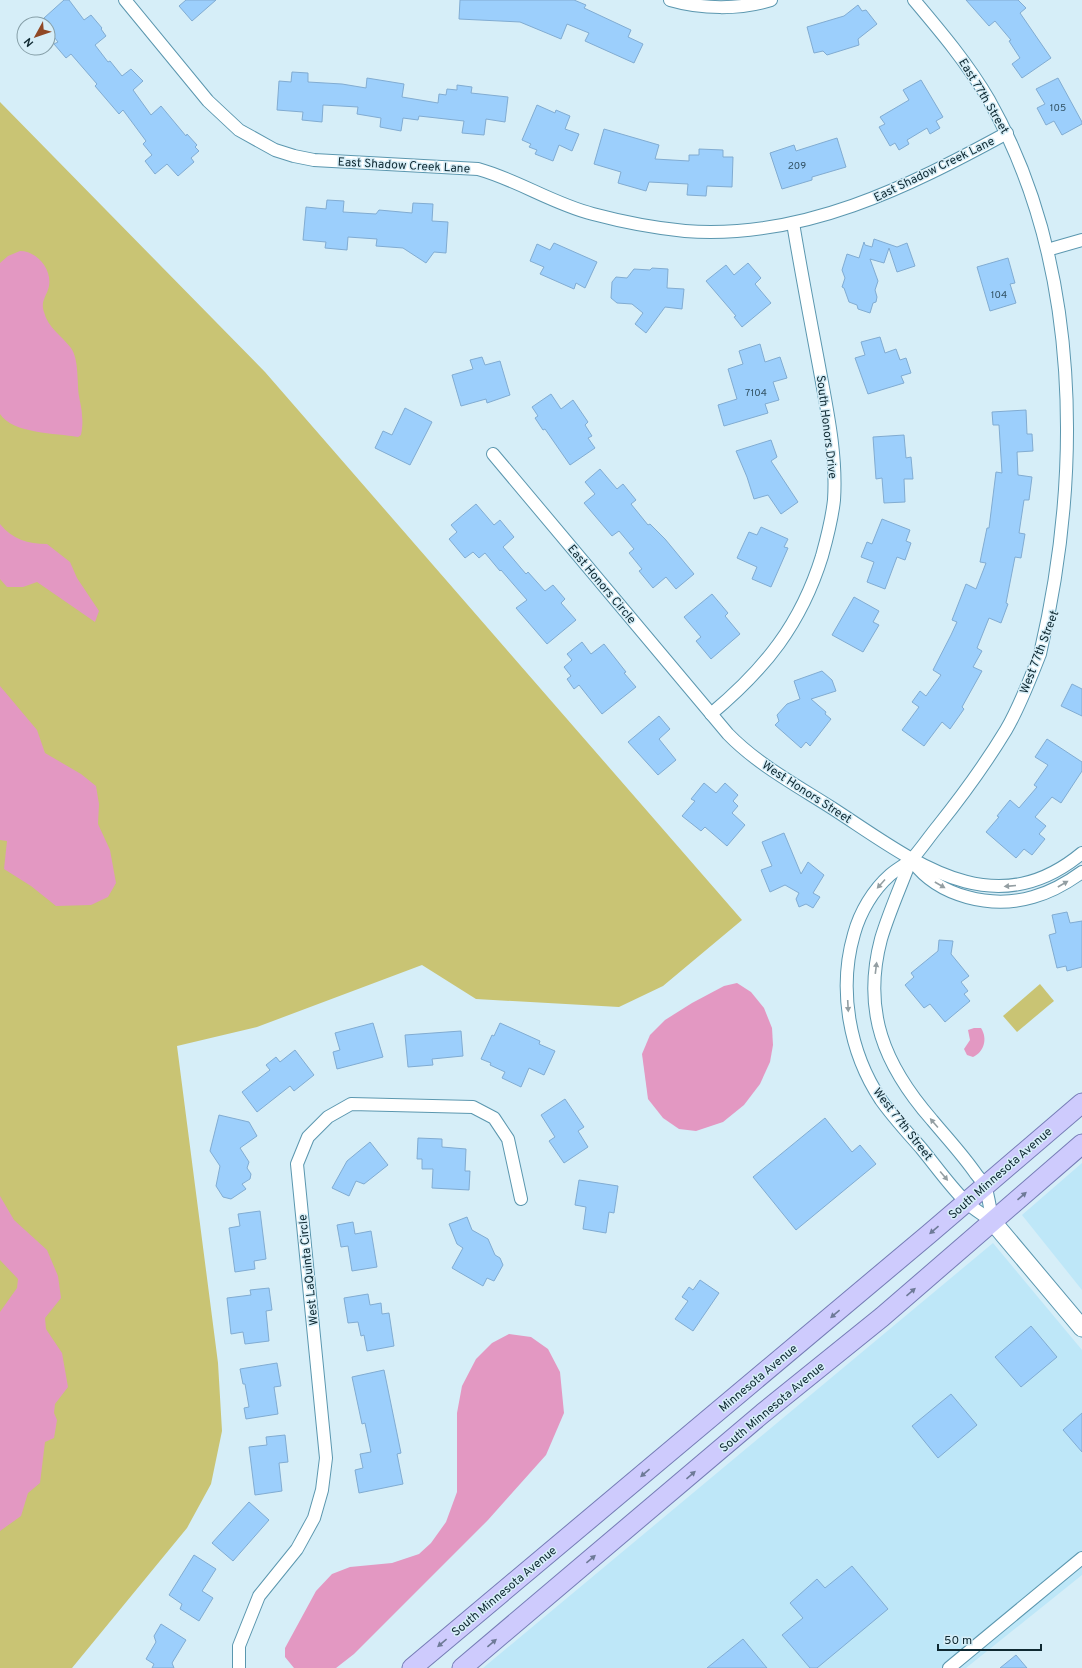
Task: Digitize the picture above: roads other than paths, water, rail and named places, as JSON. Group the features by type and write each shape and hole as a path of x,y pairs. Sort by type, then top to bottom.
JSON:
{"main road":[{"name":"South Minnesota Avenue","path":"808,1336 1082,1103"},
{"name":"South Minnesota Avenue","path":"462,1668 763,1413 882,1317 1082,1144"},
{"name":"Minnesota Avenue","path":"707,1421 808,1336"},
{"name":"South Minnesota Avenue","path":"412,1668 707,1421"}],"street":[{"name":"East Shadow Creek Lane","path":"125,0 208,101 239,130 274,150 314,160 478,169 494,174 544,196 592,214 655,227 686,231 722,232 793,223 844,209 896,189 1007,133"},
{"path":"670,0 696,6 741,6 770,0"},
{"name":"East 77th Street","path":"914,0 969,69 989,99 1031,183 1054,248"},
{"name":"South Honors Drive","path":"711,714 751,679 780,643 806,600 828,538 834,502 834,468 824,394 793,223"},
{"path":"1073,332 1054,248 1082,240"},
{"name":"East Honors Circle","path":"493,454 711,714"},
{"name":"West 77th Street","path":"1071,542 1053,619 1030,680 1007,727 969,785 911,859 891,874 879,886 868,901 854,934 849,958 847,982 848,1012 853,1036 860,1059 881,1100 966,1202 993,1222 1082,1328"},
{"name":"West Honors Street","path":"711,714 733,740 755,758 911,859"},
{"path":"911,859 959,880 995,887 1028,883 1042,878 1066,865 1082,853"},
{"path":"911,859 921,872 937,884 954,893 975,899 994,902 1032,898 1053,890 1082,872"},
{"name":"West 77th Street","path":"911,859 888,920 877,957 874,980 878,1023 882,1040 888,1055 907,1089 969,1164 985,1186 993,1222"},
{"name":"West LaQuinta Circle","path":"239,1668 239,1646 259,1596 297,1549 314,1518 322,1490 326,1458 297,1164 308,1137 328,1117 351,1104 473,1107 494,1118 508,1139 521,1199"},
{"path":"950,1668 1082,1558"}]}
